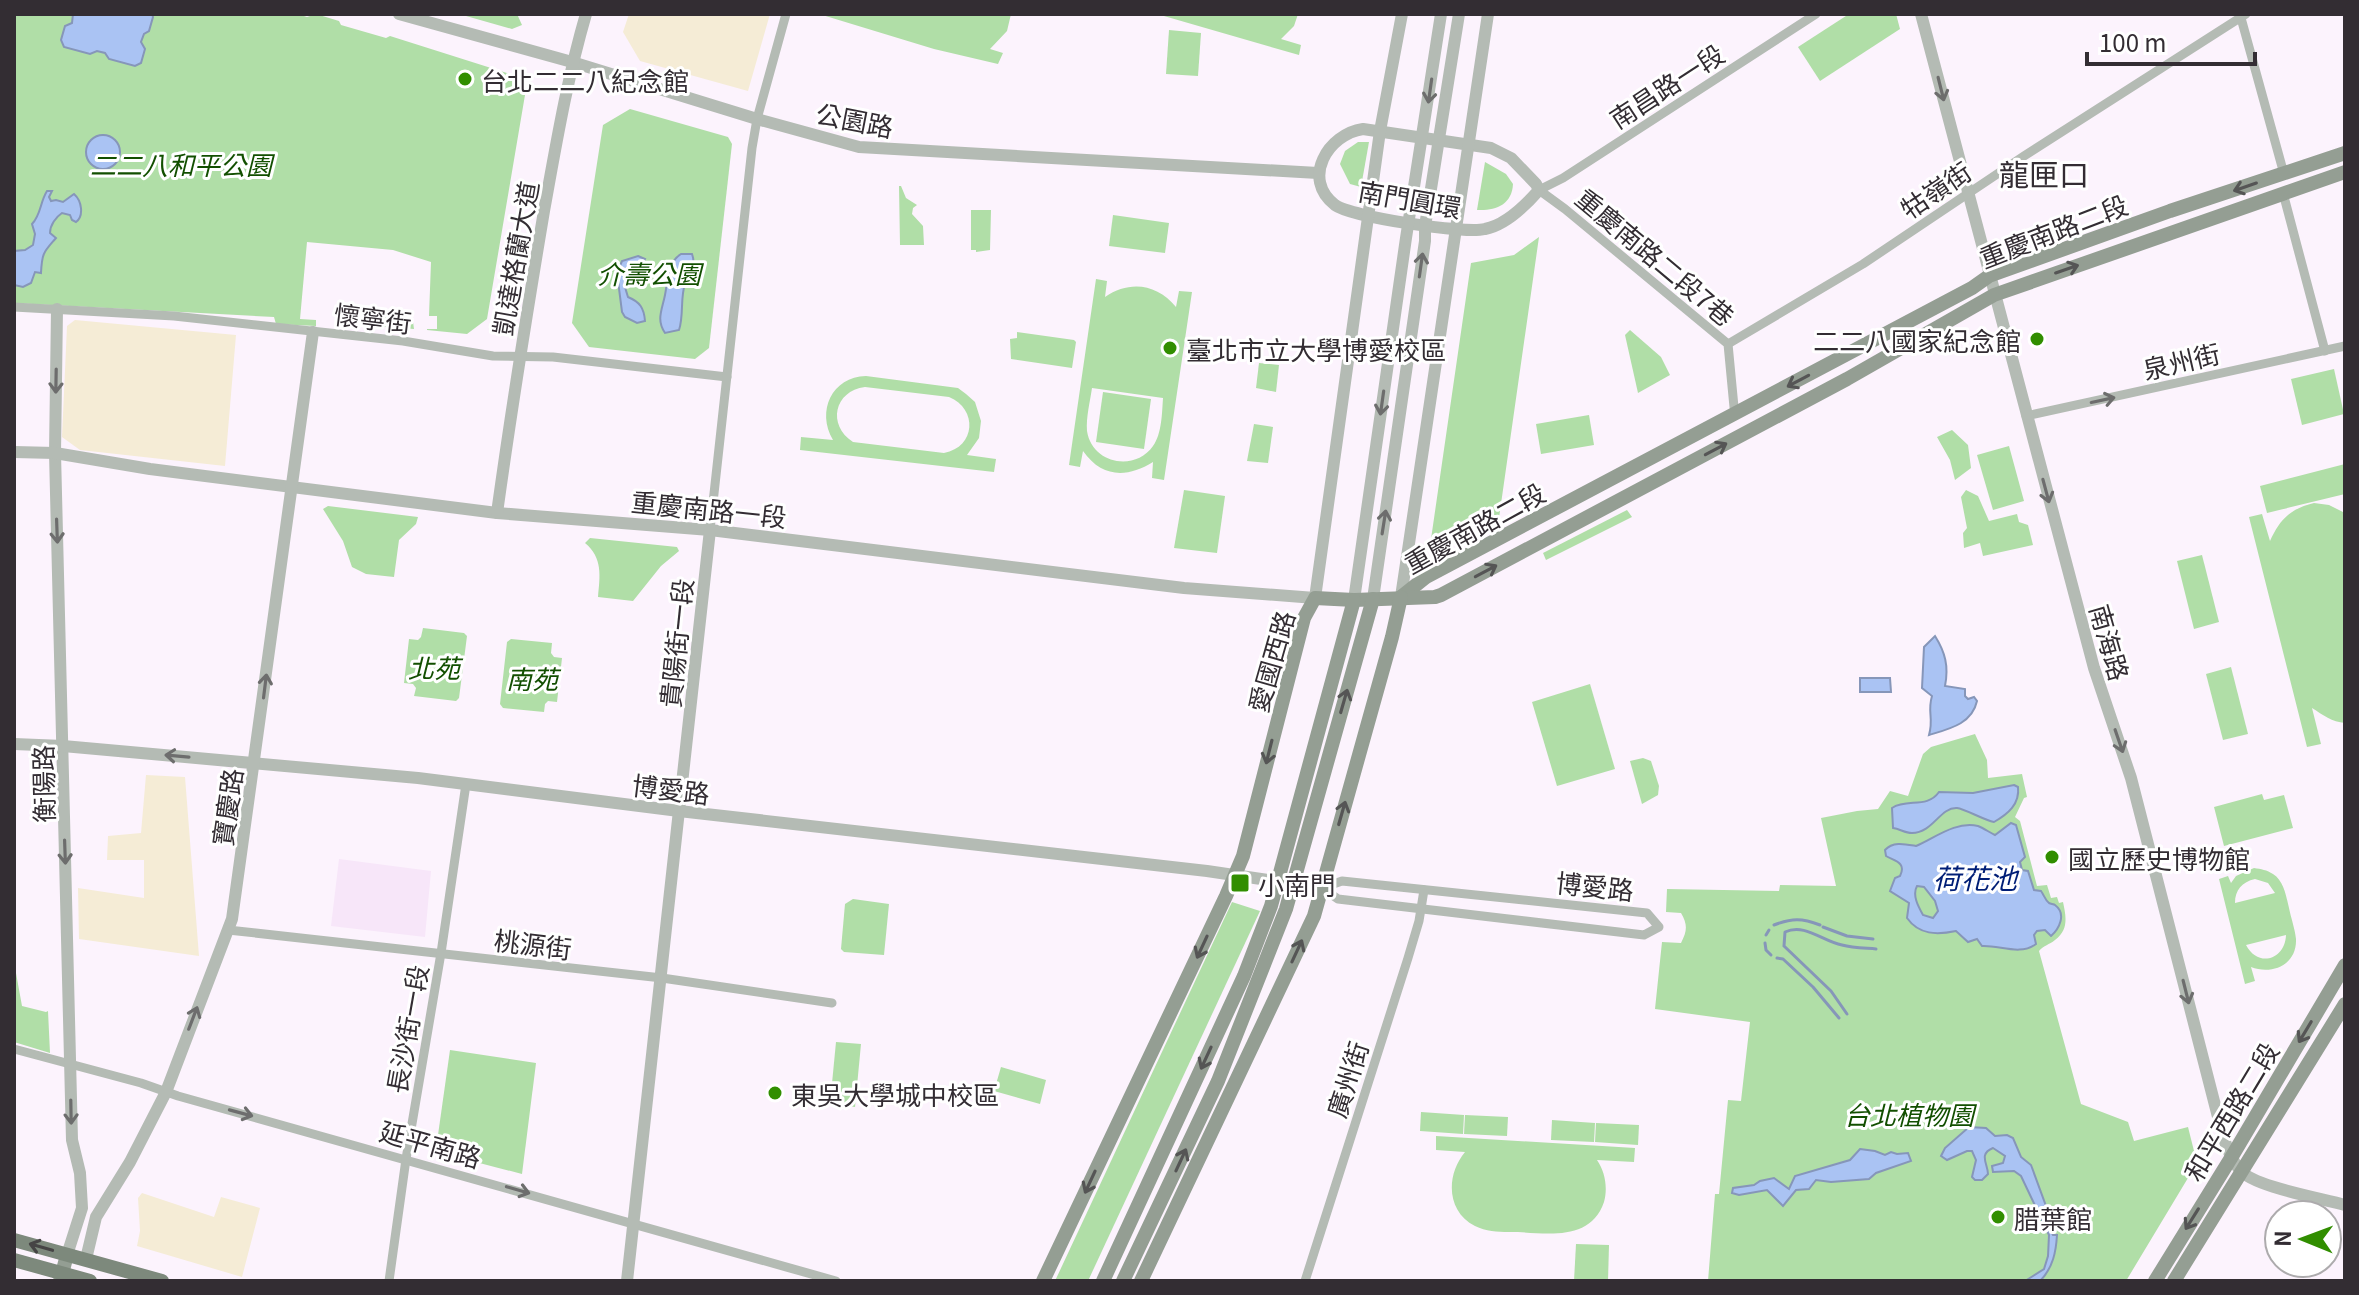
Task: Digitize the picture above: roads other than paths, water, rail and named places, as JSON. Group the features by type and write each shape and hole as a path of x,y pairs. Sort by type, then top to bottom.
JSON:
{"main road":[{"name":"重慶南路二段","path":"1401,597 1426,577 1972,288 1989,276 2345,153"},
{"name":"重慶南路二段","path":"1401,597 1441,595 1847,379 1994,295 2345,172"},
{"name":"重慶南路一段","path":"1315,598 1354,600 1401,597"},
{"path":"1141,1281 1314,916 1401,597"},
{"name":"愛國西路","path":"1043,1281 1243,856 1304,618 1315,598"},
{"path":"1123,1281 1218,1081 1286,909 1373,599"},
{"path":"1103,1281 1244,976 1271,906 1354,600"},
{"name":"和平西路二段","path":"2155,1281 2345,965"},
{"name":"和平西路二段","path":"2174,1281 2345,1004"},
{"path":"14,1240 162,1281"},
{"path":"61,1277 67,1255"},
{"path":"14,1260 61,1277 83,1280 86,1259"}],"street":[{"name":"公園路","path":"399,14 572,62 757,119 874,149 1318,173"},
{"name":"凱達格蘭大道","path":"497,513 518,357 572,62 586,14"},
{"name":"貴陽街一段","path":"627,1281 752,148 786,14"},
{"name":"愛國西路","path":"1315,598 1380,131 1402,14"},
{"path":"1354,600 1441,14"},
{"path":"1373,599 1425,226 1459,14"},
{"path":"1401,597 1488,14"},
{"name":"南昌路一段","path":"1539,190 1563,178 1816,14"},
{"name":"南海路","path":"1921,14 2094,668 2131,778 2217,1113 2231,1158 2242,1173"},
{"path":"2243,16 2284,174"},
{"name":"牯嶺街","path":"1728,344 1863,264 2243,16"},
{"path":"1318,173 1321,162 1338,138 1363,129 1491,148 1511,158 1539,190"},
{"name":"南門圓環","path":"1318,173 1320,183 1338,207 1369,216 1471,231 1500,224 1539,190"},
{"name":"重慶南路二段7巷","path":"1539,190 1728,344 1737,413"},
{"path":"2283,193 2325,351"},
{"name":"懷寧街","path":"14,307 174,316 403,341 493,356 553,357 727,377"},
{"name":"衡陽路","path":"57,309 55,453 72,1140 80,1173 82,1208 67,1255"},
{"name":"寶慶路","path":"86,1259 96,1217 130,1162 166,1092 232,919 313,332"},
{"name":"泉州街","path":"2026,416 2345,346"},
{"name":"重慶南路一段","path":"14,452 55,453 150,469 497,513 710,530 1171,587 1315,598"},
{"name":"博愛路","path":"14,744 466,784 989,845 1293,885 1322,888 1342,881 1647,913 1659,927 1644,935 1338,899 1322,888"},
{"name":"長沙街一段","path":"389,1281 466,784"},
{"name":"廣州街","path":"1305,1281 1404,971 1424,890"},
{"name":"桃源街","path":"228,930 662,978 832,1003"},
{"name":"延平南路","path":"14,1049 836,1281"},
{"path":"2242,1173 2255,1181 2345,1205"}],"water":[{"path":"73,14 152,14 149,31 141,42 145,49 141,63 135,66 109,59 105,53 97,51 90,54 64,47 61,40 65,26 72,23"},
{"path":"103,135 115,140 120,152 115,164 103,169 91,164 86,152 91,140"},
{"path":"47,191 52,191 51,201 63,202 74,194 80,204 80,216 76,222 70,215 62,213 58,217 50,233 56,238 44,253 41,273 35,272 31,283 23,287 14,285 14,251 33,245 35,234 32,224"},
{"path":"681,254 692,254 693,266 684,289 679,330 665,333 660,319 668,278 673,262"},
{"path":"638,256 645,259 642,264 629,268 624,284 628,297 638,303 644,312 645,321 637,323 622,312 617,273 622,261"},
{"path":"1935,636 1945,660 1945,686 1965,689 1968,699 1974,697 1977,701 1965,720 1929,735 1932,696 1922,688 1924,647"},
{"path":"1860,678 1890,678 1891,692 1860,692"},
{"name":"荷花池","path":"2014,785 2018,787 2015,803 1994,822 1957,808 1946,811 1919,832 1909,833 1893,828 1892,808 1898,805 1923,802 1939,792 1973,793"},
{"name":"荷花池","path":"2011,823 2016,825 2025,857 2020,862 2022,870 2028,871 2034,890 2041,891 2061,913 2054,933 2051,936 2045,930 2037,931 2034,935 2036,944 2017,950 1982,946 1977,939 1968,942 1956,931 1929,932 1912,924 1907,918 1909,903 1890,891 1902,868 1886,856 1885,850 1895,844 1916,846 1961,826 1978,826 1995,835","holes":["1917,886 1924,887 1935,901 1938,911 1933,918 1923,915 1916,900"]},
{"path":"1969,1127 1986,1128 1995,1136 2013,1138 2021,1157 2031,1165 2046,1206 2049,1227 2053,1235 2057,1235 2053,1259 2041,1280 2025,1281 2044,1269 2049,1235 2021,1176 2014,1171 1993,1172 1992,1166 2003,1163 2005,1156 1993,1148 1988,1150 1985,1156 1988,1174 1982,1180 1975,1180 1972,1177 1976,1160 1972,1151 1947,1160 1941,1156 1945,1148"},
{"path":"1860,1149 1885,1155 1891,1152 1908,1153 1911,1161 1876,1173 1869,1179 1816,1180 1809,1189 1796,1190 1783,1206 1767,1190 1739,1195 1732,1193 1733,1188 1774,1178 1789,1189 1795,1176 1850,1160"}],"waterway":[{"path":"1774,925 1797,920 1820,925"},
{"path":"1823,927 1847,936 1873,939"},
{"path":"1766,935 1769,930"},
{"path":"1847,1014 1831,991 1784,946 1785,932 1807,931 1842,945 1876,949"},
{"path":"1765,943 1771,955"},
{"path":"1777,958 1783,959 1813,987 1839,1018"}],"place":[{"name":"台北二二八紀念館","path":"465,79"},
{"name":"二二八國家紀念館","path":"2037,339"},
{"name":"臺北市立大學博愛校區","path":"1170,348"},
{"name":"國立歷史博物館","path":"2052,857"},
{"name":"小南門","path":"1240,883"},
{"name":"東吳大學城中校區","path":"775,1093"},
{"name":"腊葉館","path":"1998,1217"}],"district":[{"name":"龍匣口","path":"2044,173"}],"park label":[{"name":"二二八和平公園","path":"181,163"},
{"name":"介壽公園","path":"649,272"},
{"name":"北苑","path":"434,666"},
{"name":"南苑","path":"532,677"},
{"name":"台北植物園","path":"1909,1113"}]}
